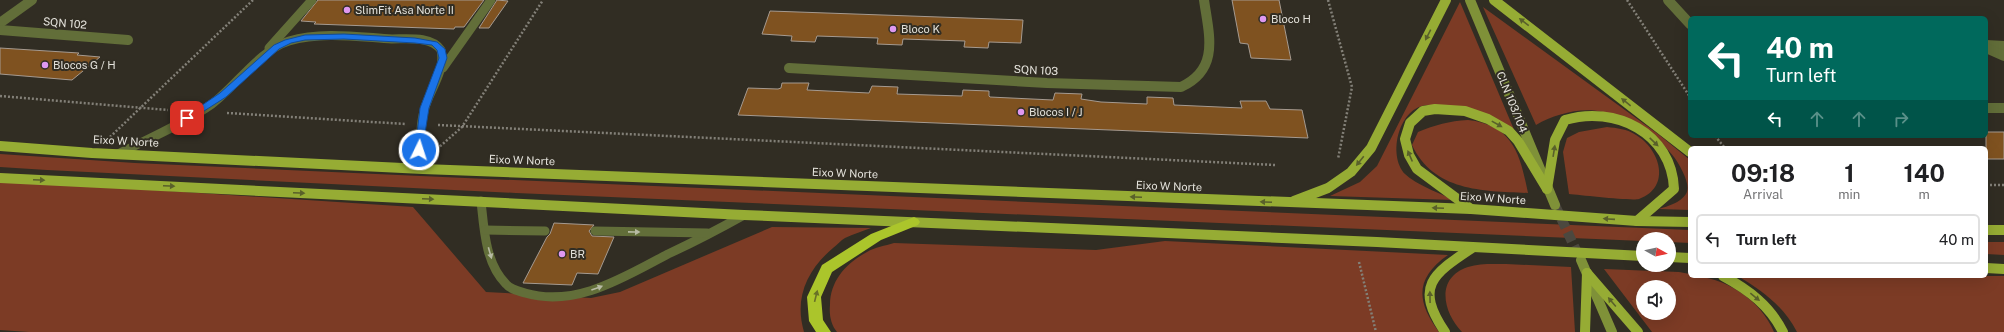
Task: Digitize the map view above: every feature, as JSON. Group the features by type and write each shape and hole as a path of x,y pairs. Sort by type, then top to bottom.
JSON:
{"highway":[{"path":"824,332 816,321 814,297 827,269 876,237 914,222"}],"main road":[{"path":"1288,203 1328,188 1351,172 1371,148 1446,0"},
{"path":"1494,0 1688,150"},
{"path":"1471,209 1417,169 1409,155 1405,139 1410,123 1423,111 1435,109 1465,111 1488,119 1509,130 1518,141 1547,189"},
{"path":"1547,189 1555,140 1565,120 1583,116 1596,116 1611,118 1631,124 1662,149 1674,173 1674,189 1637,221"},
{"name":"Eixo W Norte","path":"0,146 118,154 1288,203 1471,209 1637,221 1688,222"},
{"path":"0,178 744,215 1377,242 1636,256"},
{"path":"1988,230 2004,230"},
{"path":"1445,332 1436,320 1430,304 1429,289 1438,272 1472,248"},
{"path":"1676,257 1688,258"},
{"path":"1988,268 2004,269"},
{"path":"1585,332 1587,273"},
{"path":"1587,273 1638,332"},
{"path":"1727,278 1739,284 1764,304 1777,319 1783,332"}],"street":[{"path":"0,23 32,0"},
{"name":"SQN 103","path":"789,68 1047,83 1180,87 1194,81 1200,76 1208,56 1204,0"},
{"name":"CLN 103/104","path":"1470,0 1547,189 1555,204"},
{"path":"1668,0 1688,22"},
{"name":"SQN 102","path":"0,30 128,40"},
{"path":"1988,47 2004,46"},
{"path":"1988,48 2004,56"},
{"path":"1988,108 2004,108"},
{"path":"1581,260 1612,332"}],"lane":[{"path":"251,70 312,0"},
{"path":"439,74 491,0"},
{"path":"118,154 198,112 223,95 277,47 288,41 305,38 344,36 415,40 434,43 441,49 443,58 439,74 424,108 421,124 419,150 423,166"},
{"path":"481,201 485,230 492,261 506,285 517,291 539,297 578,294 619,280 744,215"},
{"path":"485,230 545,231"},
{"path":"595,231 710,233"}],"path":[{"path":"92,152 141,108 253,0"},
{"path":"423,166 462,127 543,0"},
{"path":"1328,0 1352,87 1338,160"},
{"path":"1627,0 1688,94"},
{"path":"0,96 198,112 462,127 1275,165"},
{"path":"1717,138 1723,146"},
{"path":"1988,185 2004,185"},
{"path":"1359,262 1376,332"}],"shaded area":[{"path":"1460,2 1515,132 1504,125 1482,117 1430,105 1418,107 1403,122 1399,133 1397,155 1400,166 1409,178 1454,200 1330,196 1360,182 1377,166"},
{"path":"1483,7 1658,134 1688,158 1688,188 1680,167 1668,149 1643,130 1608,114 1586,110 1568,112 1536,125"},
{"path":"1468,120 1483,123 1495,128 1505,135 1512,144 1522,166 1528,193 1494,191 1462,186 1433,172 1421,160 1412,145 1418,132 1442,124"},
{"path":"1607,127 1618,128 1633,133 1644,141 1656,158 1659,168 1659,177 1656,186 1649,193 1639,199 1616,199 1569,194 1563,152 1567,138 1579,132"},
{"path":"0,154 135,163 465,178 1688,230 1688,243 1676,242 1676,232 1636,232 1636,241 516,193 0,167"},
{"path":"0,180 413,207 486,292 591,298 620,292 772,227 871,228 842,240 824,257 810,275 802,296 801,320 804,332 29,332 0,330"},
{"path":"1688,188 1688,210 1659,209 1681,200"},
{"path":"1165,241 1448,255 1429,272 1422,290 1426,310 1431,321 1439,332 837,332 833,326 830,316 833,288 846,267 859,256 870,250 894,243 1096,250"},
{"path":"1988,242 2004,242 2004,255 1988,254"},
{"path":"1487,264 1571,267 1575,332 1462,332 1455,324 1447,306 1447,287 1450,279 1457,272 1468,267"},
{"path":"1604,269 1636,270 1636,272 1679,272 1688,274 1688,278 1707,278 1716,280 1728,285 1751,300 1768,320 1774,332 1652,332 1643,320 1676,320 1676,280 1636,280 1636,311"},
{"path":"1988,276 2004,276 2004,332 1797,332 1779,306 1741,278 1988,278"}],"building":[{"path":"318,0 484,0 464,27 455,27 454,29 314,24 316,22 301,21"},
{"path":"497,0 508,1 489,28 479,28"},
{"name":"Bloco H","path":"1232,0 1279,0 1291,60 1251,58 1248,44 1240,43"},
{"name":"Bloco K","path":"770,11 1023,20 1021,43 989,42 988,48 964,47 965,41 903,39 902,45 877,44 878,38 817,36 815,42 791,41 792,36 762,34"},
{"name":"Blocos G / H","path":"0,48 79,53 77,55 100,57 72,80 0,74"},
{"name":"Blocos I / J","path":"782,83 809,83 807,90 869,93 872,86 898,87 897,94 962,96 963,90 989,91 990,97 1053,100 1055,93 1082,94 1081,99 1101,102 1147,104 1147,97 1173,98 1174,105 1242,108 1240,101 1266,101 1270,109 1302,110 1308,138 738,115 748,88 778,89 781,88"},
{"path":"1988,132 2004,132 2004,159 1988,159 1988,146 1986,146"},
{"name":"BR","path":"554,223 594,225 589,231 592,236 614,237 598,274 577,273 572,285 523,283 550,234"}],"tunnel":[{"path":"1555,205 1580,259"}],"place":[{"name":"SlimFit Asa Norte II","path":"347,10"},
{"name":"Bloco H","path":"1263,19"},
{"name":"Bloco K","path":"893,29"},
{"name":"Blocos G / H","path":"45,65"},
{"name":"Blocos I / J","path":"1021,112"},
{"name":"BR","path":"562,254"}],"route":[{"path":"187,118 223,95 277,47 288,41 305,38 344,36 415,40 434,43 441,49 443,58 439,74 424,108 419,150"}]}
